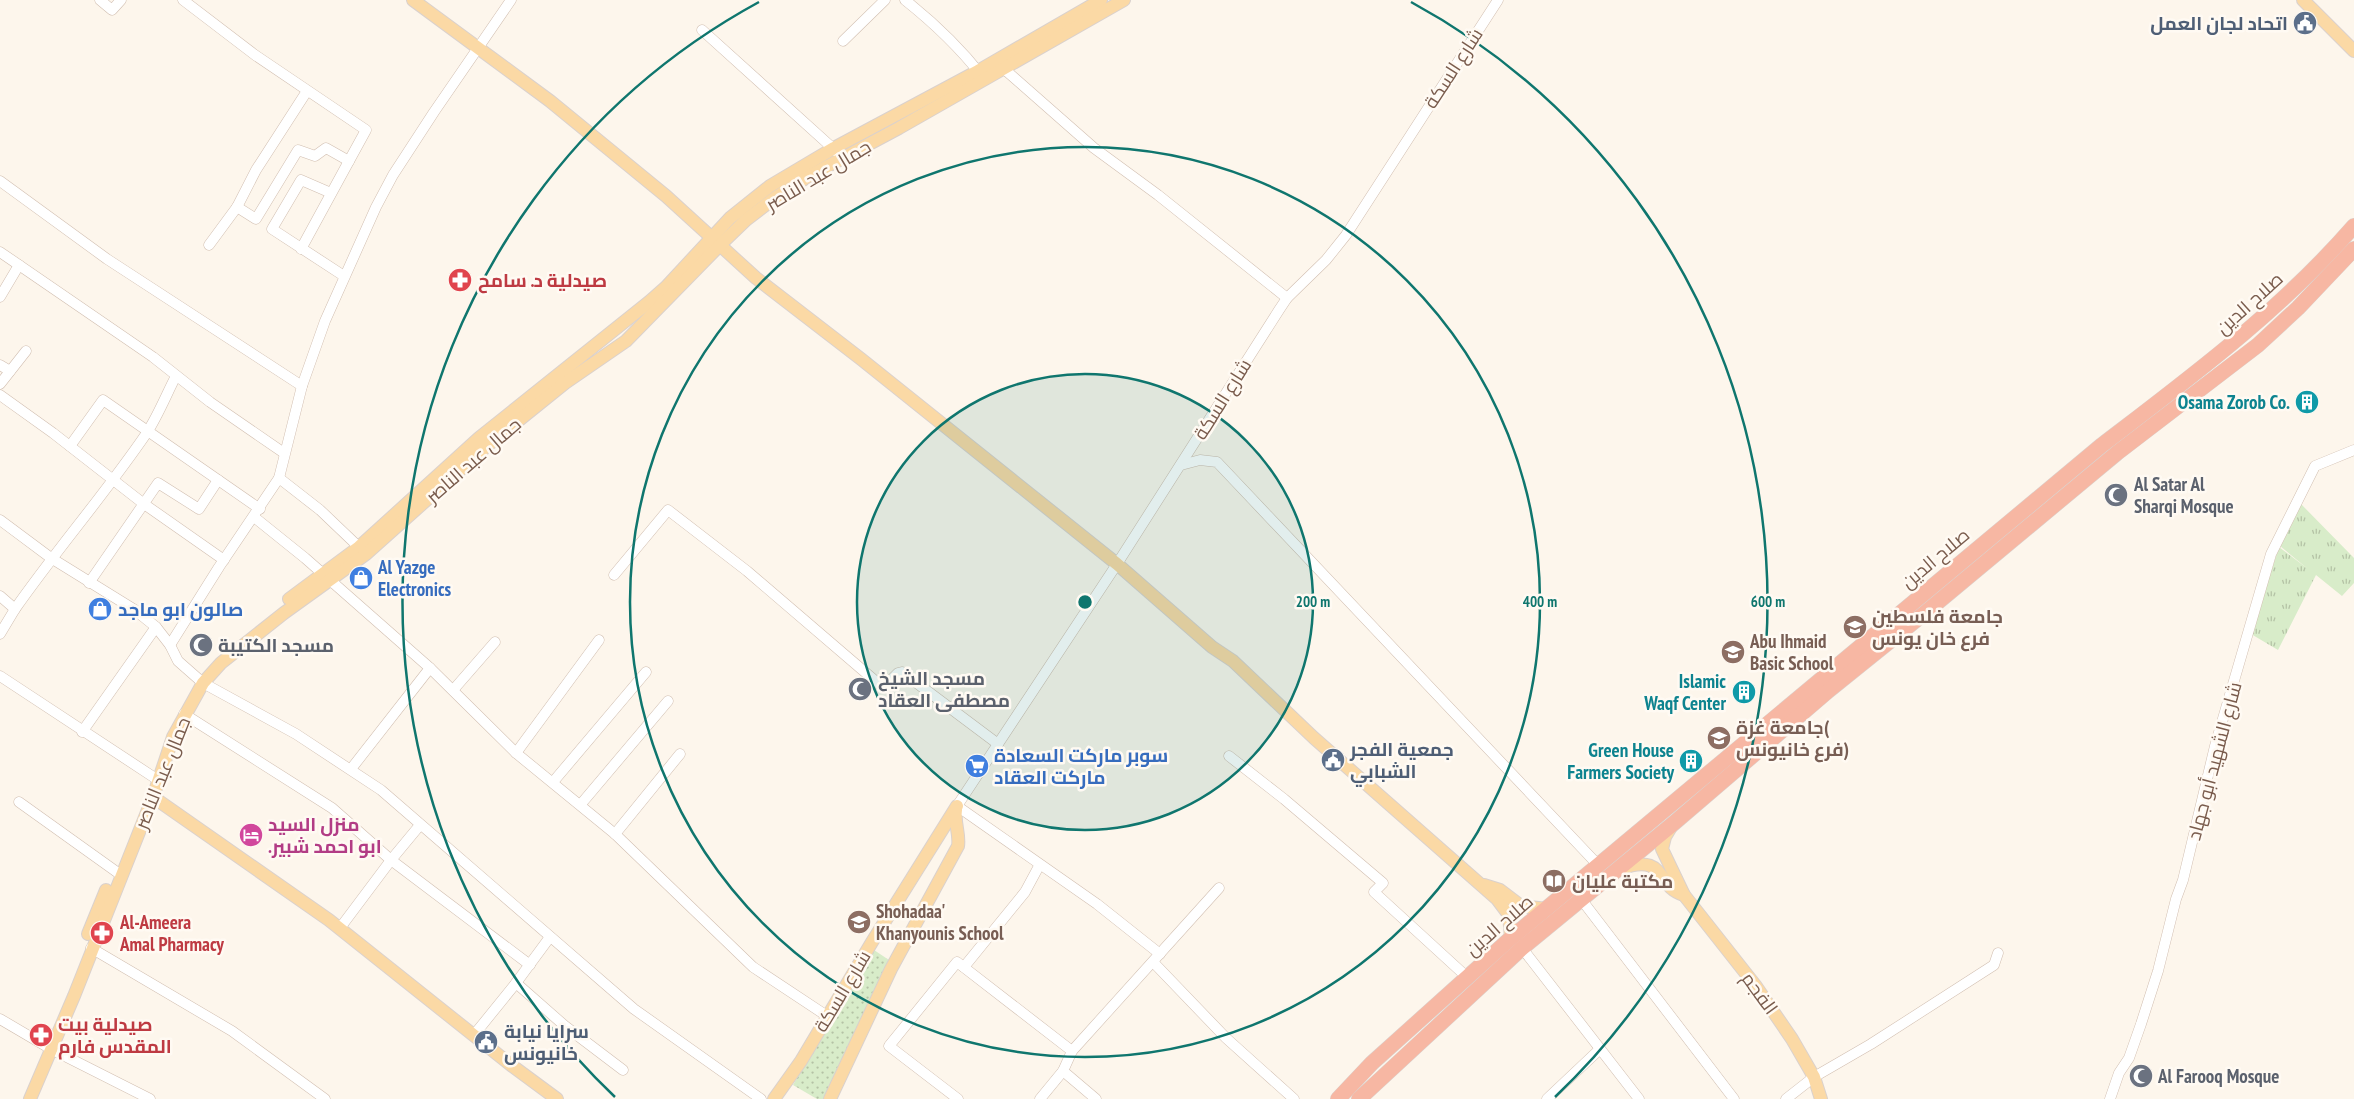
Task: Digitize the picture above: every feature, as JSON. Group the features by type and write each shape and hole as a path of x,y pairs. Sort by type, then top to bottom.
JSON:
{"highway":[{"name":"صلاح الدين","path":"1338,1099 1372,1063 1468,978 1581,899 1618,870 1674,823 1875,643 2102,445 2250,329 2290,294 2354,226"},
{"name":"صلاح الدين","path":"1359,1099 1381,1076 1421,1041 1517,943 1547,909 1875,643 1926,612 2117,453 2258,345 2298,308 2354,249"},
{"path":"2290,294 2290,304 2298,308"},
{"path":"2250,329 2260,333 2258,345"},
{"path":"1409,1030 1417,1031 1421,1041"},
{"path":"1372,1063 1372,1071 1375,1075 1381,1076"}],"main road":[{"path":"414,0 479,47 628,165 756,278 861,359 1117,564 1212,647 1233,661 1314,738 1479,884 1509,914 1517,943"},
{"name":"جمال عبد الناصر","path":"715,241 808,176 844,158 1101,0"},
{"name":"جمال عبد الناصر","path":"23,1099 91,948 117,874 153,796 155,778 164,743 200,681 234,651 327,577 363,551 488,445 565,383 626,341 715,241 730,218 770,186 834,148 981,75 1003,68 1124,0"},
{"path":"2303,0 2354,51"},
{"name":"جمال عبد الناصر","path":"30,1099 48,1047 155,778 200,681"},
{"path":"153,796 340,928 474,1036 557,1099"},
{"name":"شارع السكة","path":"774,1099 801,1061 957,806"},
{"name":"شارع السكة","path":"830,1099 891,969 958,846 959,840 954,820 957,806"},
{"path":"1674,823 1665,837 1662,849 1666,861 1681,885 1684,895"},
{"path":"1618,870 1638,863 1649,864 1676,890 1684,895"},
{"path":"1479,884 1500,890 1521,906 1547,909"},
{"name":"الفجم","path":"1684,895 1755,985 1792,1039 1814,1077 1821,1099"}],"street":[{"path":"100,0 112,10 121,0"},
{"path":"183,0 307,91 366,130 301,248"},
{"path":"170,645 279,478 302,386 325,321 376,206 393,175 511,0"},
{"path":"843,41 885,0"},
{"path":"905,0 927,17 972,62 981,75"},
{"name":"شارع السكة","path":"957,806 1117,564 1287,298 1326,260 1346,235 1498,0"},
{"path":"702,30 844,158"},
{"path":"1003,68 1094,148 1158,195 1287,298"},
{"path":"209,245 237,207 256,170 307,91"},
{"path":"237,207 256,219 298,150 316,156 326,148 349,161"},
{"path":"331,193 301,180 272,229 344,276"},
{"path":"0,181 107,259 302,386"},
{"path":"0,252 153,357 210,402 284,453"},
{"path":"0,297 20,266"},
{"path":"0,384 26,351"},
{"path":"0,365 10,371"},
{"path":"0,634 51,558 147,432 176,376"},
{"path":"0,395 70,446 144,504 224,560"},
{"path":"70,446 103,400 218,480 454,689 516,753 581,804 615,834 753,967 827,1016"},
{"name":"شارع الشهيد أبو جهاد","path":"2110,1099 2119,1073 2129,1058 2158,971 2176,899 2183,880 2215,746 2271,554 2315,466 2354,450"},
{"path":"1181,465 1200,460 1218,462 1599,866"},
{"path":"279,478 320,510 363,551"},
{"path":"89,582 158,483 199,509 218,480"},
{"path":"614,575 668,510 747,571 880,685 885,686 898,673 902,672 998,744"},
{"path":"0,520 51,558 135,610 156,627 170,645 178,661 200,681 296,734 381,790 634,1010 761,1099"},
{"path":"0,596 16,609"},
{"path":"82,732 156,627"},
{"path":"516,753 599,640"},
{"path":"454,689 496,642"},
{"path":"351,769 430,668"},
{"path":"553,782 646,672"},
{"path":"0,676 82,732 155,778"},
{"path":"581,804 668,702"},
{"path":"184,714 332,808 391,860 530,965"},
{"path":"615,834 680,754"},
{"path":"1230,756 1284,799 1383,884 1374,892 1468,978"},
{"path":"19,802 117,874"},
{"path":"957,806 1039,866 1097,904 1157,958 1226,1038 1294,1099"},
{"path":"340,928 420,825"},
{"path":"964,967 1025,892 1039,866"},
{"path":"1040,1099 1063,1071 1072,1051 1219,888"},
{"path":"1581,899 1734,1099"},
{"path":"474,1036 550,937"},
{"path":"1517,943 1639,1099"},
{"path":"91,948 232,1031 325,1099"},
{"path":"1786,1099 1814,1077 1871,1044 1994,965 1998,953"},
{"path":"958,1099 889,1046 957,962 1072,1051"},
{"path":"516,983 565,1026 623,1070"},
{"path":"0,1019 48,1047 150,1099"},
{"path":"1547,1099 1600,1049"},
{"path":"1063,1071 1096,1099"}],"green space":[{"path":"2301,504 2354,558 2354,583 2342,596 2316,575 2278,650 2251,634 2279,547 2308,569 2280,546"},
{"path":"871,948 892,962 827,1099 817,1099 793,1085"}],"place":[{"name":"اتحاد لجان العمل","path":"2305,23"},
{"name":"صيدلية د. سامح","path":"460,280"},
{"name":"Osama Zorob Co.","path":"2307,402"},
{"name":"Al Satar Al Sharqi Mosque","path":"2116,495"},
{"name":"Al Yazge Electronics","path":"361,578"},
{"name":"صالون ابو ماجد","path":"100,609"},
{"name":"جامعة فلسطين فرع خان يونس","path":"1855,627"},
{"name":"مسجد الكتيبة","path":"201,645"},
{"name":"Abu Ihmaid Basic School","path":"1733,652"},
{"name":"مسجد الشيخ مصطفى العقاد","path":"860,689"},
{"name":"Islamic Waqf Center","path":"1744,692"},
{"name":"جامعة غزة( فرع خانيونس)","path":"1719,738"},
{"name":"جمعية الفجر الشبابي","path":"1333,760"},
{"name":"Green House Farmers Society","path":"1691,761"},
{"name":"سوبر ماركت السعادة ماركت العقاد","path":"977,766"},
{"name":"منزل السيد .ابو احمد شبير","path":"251,835"},
{"name":"مكتبة عليان","path":"1554,881"},
{"name":"Shohadaa' Khanyounis School","path":"859,922"},
{"name":"Al-Ameera Amal Pharmacy","path":"102,933"},
{"name":"صيدلية بيت المقدس فارم","path":"41,1035"},
{"name":"سرايا نيابة خانيونس","path":"486,1042"},
{"name":"Al Farooq Mosque","path":"2141,1076"}]}
